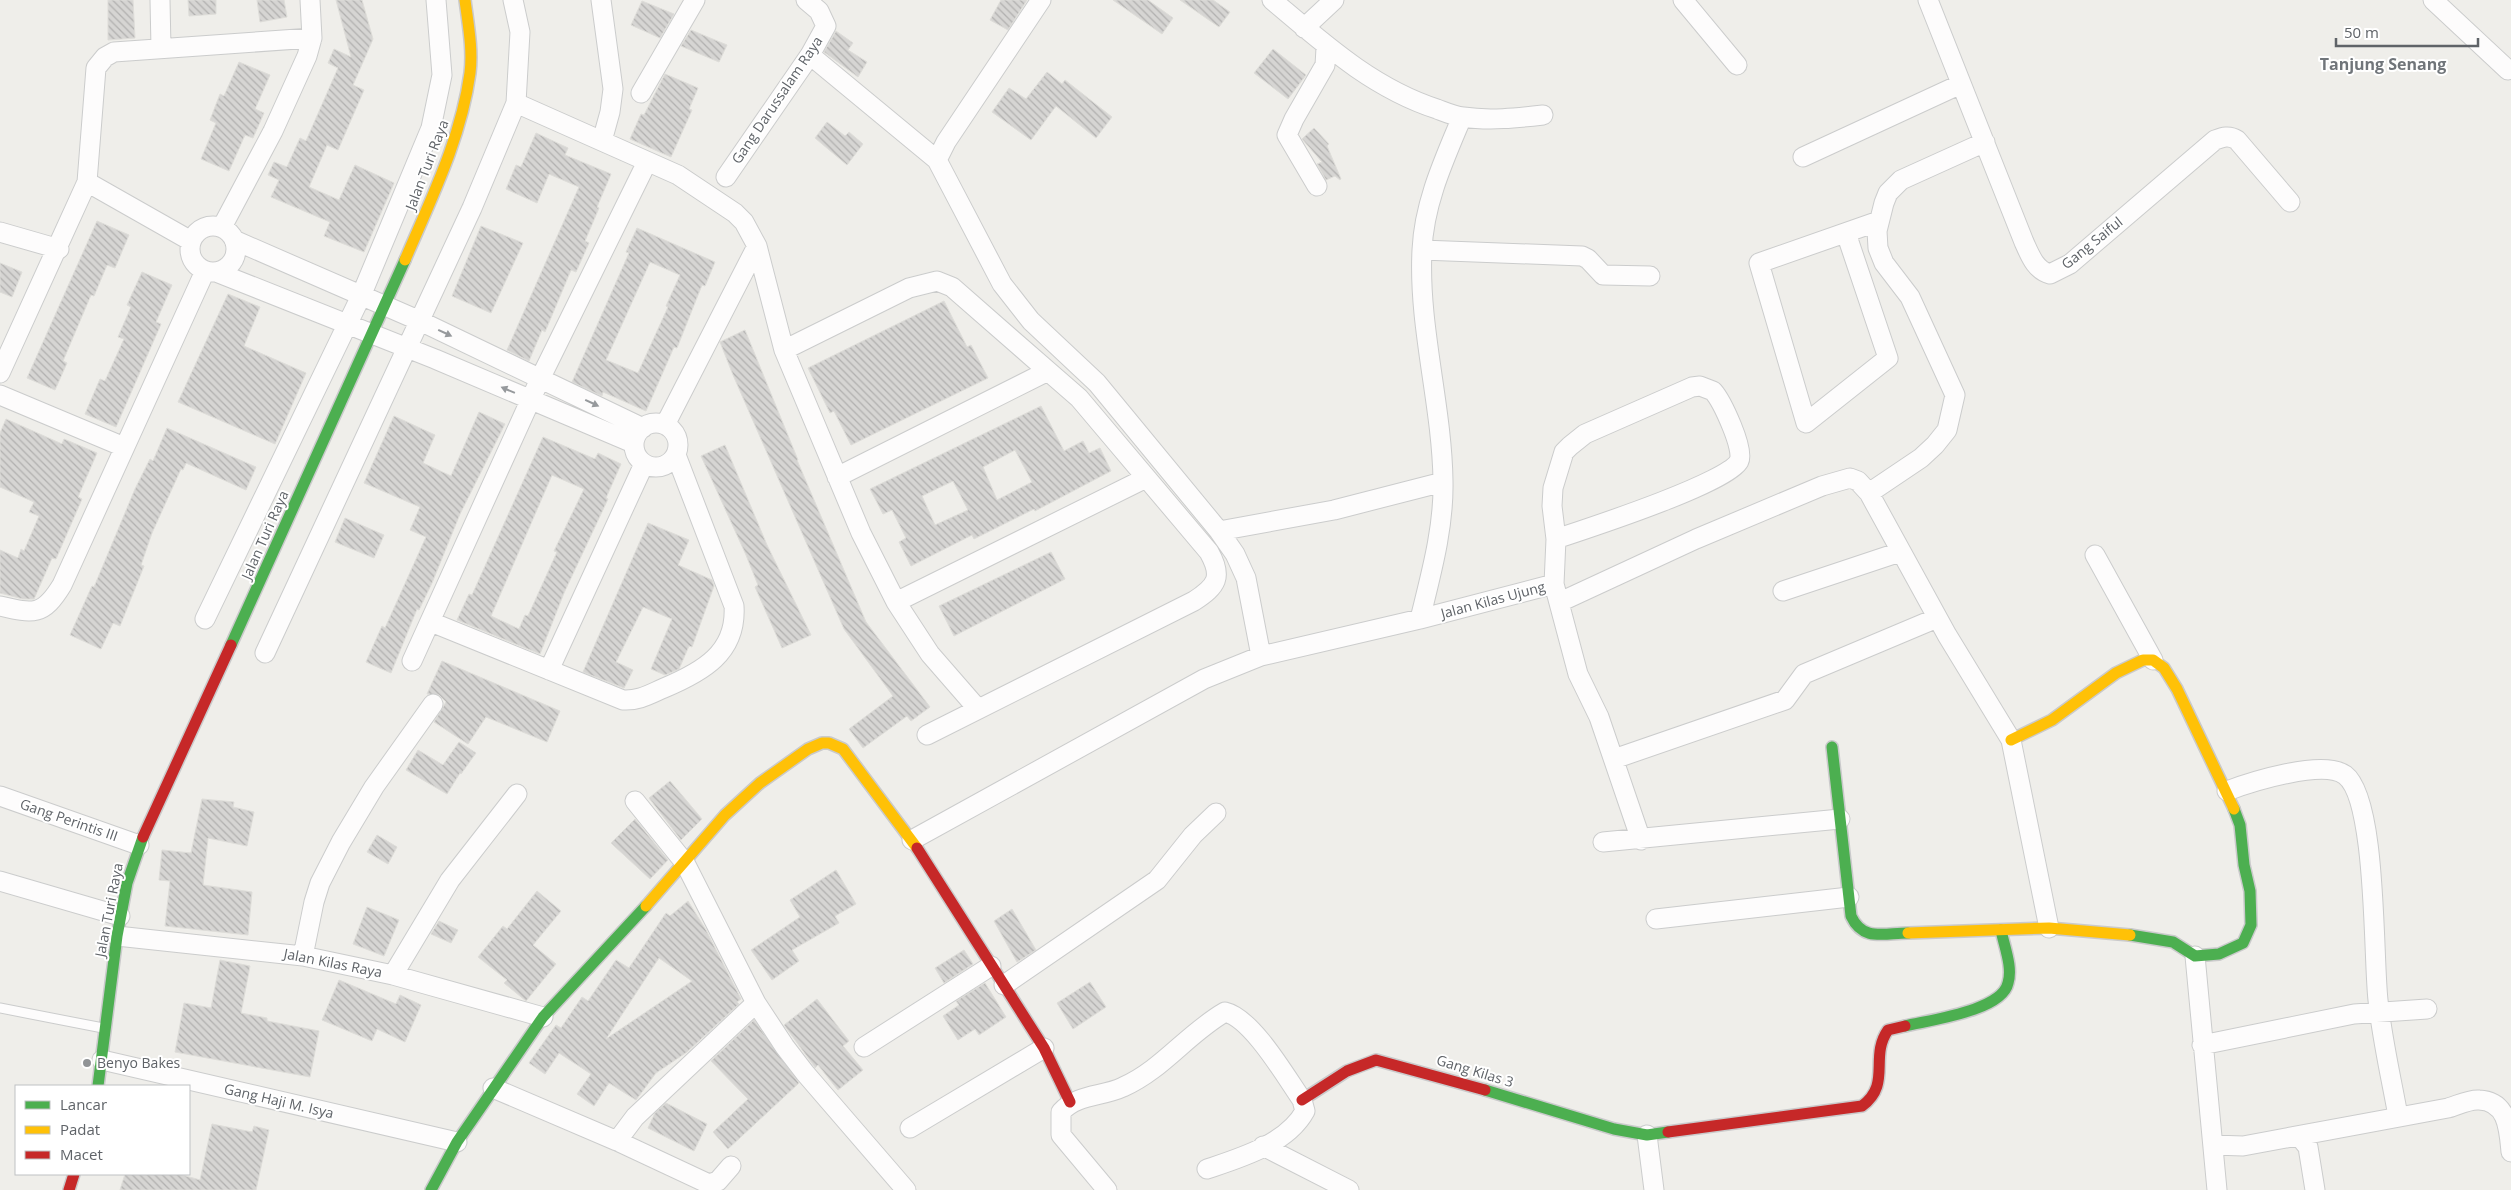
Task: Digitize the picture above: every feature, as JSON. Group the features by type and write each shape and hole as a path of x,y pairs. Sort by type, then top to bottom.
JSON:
{"street":[{"path":"160,0 161,48"},
{"path":"228,233 307,56 312,38 310,0"},
{"path":"205,619 348,325 431,128 442,75 436,0"},
{"name":"Jalan Turi Raya","path":"98,1085 120,916 139,845 373,334 450,155 462,115 470,71 470,37 465,0"},
{"path":"265,653 472,208 516,103 520,32 514,0"},
{"path":"600,0 613,89 610,112 602,141"},
{"path":"641,93 695,0"},
{"name":"Gang Darussalam Raya","path":"726,177 810,55 826,26 820,11 806,0"},
{"path":"938,160 946,142 1041,0"},
{"path":"1272,0 1326,48 1399,94 1462,117 1504,119 1543,115"},
{"path":"1304,28 1334,0"},
{"path":"1683,0 1737,65"},
{"path":"2433,0 2508,70"},
{"name":"Gang Saiful","path":"1933,2 1960,84 1986,142 2027,248 2039,269 2050,274 2070,264 2215,140 2222,137 2233,138 2241,144 2290,202"},
{"path":"0,373 59,249 87,182 96,68 105,57 114,52 312,38"},
{"path":"1317,186 1287,136 1294,119 1325,65 1326,48"},
{"path":"810,55 938,160 1002,284 1014,302 1096,383 1219,531 1235,554 1246,578 1261,656"},
{"path":"1803,158 1960,84"},
{"path":"516,103 678,175 735,213 751,233 757,246 784,350 861,533 896,602 930,654 977,708"},
{"path":"1420,619 1438,545 1443,482 1440,428 1426,317 1422,250 1432,192 1462,117"},
{"path":"1869,493 1921,458 1935,445 1947,430 1955,395 1910,297 1884,263 1878,248 1879,221 1888,193 1901,180 1986,142"},
{"path":"412,661 540,378 647,162"},
{"path":"87,182 191,240"},
{"path":"1846,233 1888,358 1806,423 1759,263 1879,221"},
{"path":"208,226 228,233 540,378 638,436 531,400 373,334 210,271 192,259 191,240 208,226"},
{"path":"0,232 59,249"},
{"path":"0,606 28,613 45,608 62,585 124,447 210,271 231,264 236,248 228,233"},
{"path":"665,425 757,246"},
{"path":"1422,250 1582,256 1588,259 1603,275 1650,276"},
{"path":"784,350 909,288 937,281 952,287 1079,398 1209,552 1218,573 1213,584 1194,601 977,708 927,735"},
{"path":"837,477 1048,371"},
{"name":"Jalan Kilas Ujung","path":"912,840 1204,679 1261,656 1420,619 1554,584 1556,539 1552,506 1553,488 1561,460 1570,446 1585,434 1692,387 1707,388 1717,396 1741,452 1740,459 1734,467 1702,485 1556,539"},
{"path":"0,395 124,447"},
{"path":"431,622 612,696 632,700 696,673 714,660 726,645 732,633 735,620 734,606 676,455 677,441 675,435 665,425 657,423 638,436 636,456 644,464 658,467 665,465 676,455"},
{"path":"549,670 644,464"},
{"path":"896,602 1146,478"},
{"path":"1560,602 1696,539 1822,486 1850,478 1858,480 1869,493 1937,618 2010,740 2049,928"},
{"path":"1219,531 1334,510 1443,482"},
{"path":"1782,591 1900,552"},
{"path":"1832,747 1849,897 1854,923 1865,934 2049,928 2151,937 2173,942 2195,956 2219,954 2243,943 2251,925 2250,891 2244,865 2240,825 2227,791 2177,689 2168,673 2153,660 2095,555"},
{"path":"1554,584 1578,674 1599,717 1641,840"},
{"path":"1614,759 1784,700 1804,674 1937,618"},
{"path":"2010,740 2054,719 2131,663 2153,660"},
{"path":"303,956 320,882 341,842 374,787 433,704"},
{"path":"431,1190 456,1142 543,1017 685,863 725,815 760,783 808,749 822,743 829,743 843,749 912,840 1044,1048 1070,1102"},
{"path":"2227,791 2259,780 2290,773 2319,770 2334,770 2345,775 2356,790 2369,858 2380,1011 2398,1116"},
{"path":"393,974 450,880 517,794"},
{"name":"Gang Perintis III","path":"0,796 139,845"},
{"path":"635,801 685,863 756,1003 805,1073 906,1190"},
{"path":"1004,985 1157,880 1193,834 1216,813"},
{"path":"1602,842 1641,840 1840,819"},
{"path":"0,881 120,916"},
{"path":"1656,919 1849,897"},
{"name":"Gang Kilas 3","path":"1302,1100 1347,1071 1376,1060 1430,1073 1614,1128 1647,1135 1862,1106 1876,1096 1881,1076 1880,1042 1888,1030 1984,1006 1992,1003 2006,992 2010,982 2000,930"},
{"name":"Jalan Kilas Raya","path":"117,936 303,956 393,974 543,1017"},
{"path":"2195,956 2217,1190"},
{"path":"864,1047 991,966"},
{"path":"617,1141 635,1117 756,1003"},
{"path":"2202,1045 2293,1025 2380,1011 2428,1008"},
{"path":"1107,1190 1061,1135 1059,1116 1070,1102 1123,1087 1164,1061 1225,1012 1234,1014 1250,1029 1302,1100 1305,1111 1295,1126 1263,1146 1207,1169"},
{"path":"910,1128 1044,1048"},
{"name":"Gang Haji M. Isya","path":"102,1060 456,1142"},
{"path":"493,1088 617,1141 709,1184 718,1181 731,1166"},
{"path":"2213,1145 2243,1146 2448,1108 2478,1100 2492,1102 2503,1111 2508,1125 2511,1152"},
{"path":"1647,1135 1654,1190"},
{"path":"2299,1136 2308,1147 2315,1190"},
{"path":"1263,1146 1349,1190"},
{"path":"69,1190 74,1175"}],"lane":[{"path":"0,1008 106,1029"}],"building":[{"path":"108,0 133,0 135,38 108,40"},
{"path":"188,0 216,0 216,14 189,16"},
{"path":"257,0 284,0 287,17 260,22"},
{"path":"336,0 362,0 373,39 353,85 364,90 338,150 327,145 309,187 339,200 355,165 394,183 364,252 324,236 330,222 271,197 279,180 268,175 274,162 287,167 300,138 306,141 338,68 328,63 334,49 351,57"},
{"path":"1001,0 1027,0 1008,30 990,20"},
{"path":"1113,0 1148,0 1173,18 1162,34"},
{"path":"1180,0 1213,0 1230,12 1219,27"},
{"path":"642,1 674,14 660,38 631,25"},
{"path":"691,30 727,45 719,62 681,46"},
{"path":"836,31 853,43 848,50 867,62 858,77 824,52"},
{"path":"1273,49 1306,75 1288,99 1254,73"},
{"path":"239,62 270,75 255,109 264,113 253,138 245,135 229,171 201,159 216,123 210,120 220,94 224,96"},
{"path":"1047,72 1062,84 1065,80 1112,117 1096,138 1056,106 1031,140 992,112 1009,88 1026,99"},
{"path":"665,74 698,88 689,109 692,110 671,157 630,139 641,114 644,115"},
{"path":"827,122 845,136 849,132 863,144 847,165 815,138"},
{"path":"1314,128 1329,144 1327,146 1340,180 1335,176 1326,180 1317,164 1322,162 1302,139"},
{"path":"536,133 568,148 565,155 611,174 585,241 589,243 576,272 571,270 545,332 542,330 529,361 507,350 579,187 549,174 537,203 506,189 516,165 521,167"},
{"path":"97,221 129,235 115,268 107,265 94,296 91,295 63,361 67,363 55,390 27,378"},
{"path":"481,226 523,243 491,313 452,296"},
{"path":"637,228 715,262 705,286 702,285 677,348 674,347 646,411 603,392 602,396 572,382 629,253 626,252","holes":["650,262 680,275 666,306 668,307 638,373 606,360"]},
{"path":"0,263 22,272 12,297 0,292"},
{"path":"142,272 172,285 156,322 161,324 116,427 85,414 100,379 105,381 124,339 118,337 131,307 127,305"},
{"path":"228,294 260,307 244,346 306,373 275,444 178,402"},
{"path":"944,301 967,347 971,345 988,378 851,445 834,411 830,413 808,368"},
{"path":"745,330 797,460 866,622 930,707 911,721 907,716 863,748 849,729 893,696 844,629 733,375 720,342"},
{"path":"1041,406 1064,451 1083,441 1089,453 1100,448 1111,471 1035,511 1034,509 974,539 972,535 911,566 899,542 906,538 892,510 883,514 870,489","holes":["1015,450 1032,482 997,500 983,467","953,481 968,510 935,525 922,496"]},
{"path":"479,412 505,424 460,514 432,583 419,610 417,609 391,673 366,662 382,626 385,628 426,537 410,530 420,507 364,483 394,416 435,435 423,463 451,476"},
{"path":"6,419 62,444 64,439 97,453 78,497 82,499 56,559 52,558 34,599 23,599 0,593 0,550 18,558 21,549 24,551 39,516 29,512 34,502 0,487 0,433"},
{"path":"167,428 256,467 246,490 186,463 183,470 181,469 152,533 141,565 144,566 120,626 113,623 101,649 70,635 92,586 94,587 135,489 150,459 153,461"},
{"path":"543,437 595,459 598,453 621,464 606,498 608,499 564,593 540,654 457,620 469,594 472,595","holes":["552,475 584,489 554,551 557,552 528,616 525,615 519,629 491,616"]},
{"path":"725,445 767,545 811,635 782,648 755,587 758,585 746,555 701,456"},
{"path":"345,518 384,535 374,558 335,542"},
{"path":"648,523 689,540 678,565 712,580 714,586 692,647 689,646 679,669 665,675 651,669 672,619 643,607 616,662 633,670 624,688 583,672"},
{"path":"1051,552 1065,579 954,636 939,606"},
{"path":"442,661 560,711 547,742 486,717 468,744 434,722 446,702 439,695 427,694"},
{"path":"459,742 476,753 460,773 447,794 406,770 418,750 443,765"},
{"path":"670,781 702,819 681,840 649,798"},
{"path":"202,799 234,802 233,807 254,812 247,846 208,838 203,885 252,892 248,935 165,926 170,881 159,880 162,850 191,853"},
{"path":"635,819 668,860 650,879 611,843"},
{"path":"377,835 397,847 388,864 367,852"},
{"path":"836,870 856,904 835,916 839,923 792,950 799,961 772,980 751,950 800,917 790,900"},
{"path":"537,891 561,911 533,945 556,964 526,1001 504,983 507,980 478,957 503,926 507,929"},
{"path":"688,901 706,930 741,999 737,1002 739,1004 687,1052 656,1073 636,1100 609,1083 594,1106 577,1094 591,1074 559,1053 545,1074 529,1063 556,1025 561,1028 582,997 588,1001 616,960 629,968 666,913 670,916","holes":["659,958 692,981 606,1039"]},
{"path":"367,907 399,920 384,956 353,944"},
{"path":"1012,909 1036,950 1017,962 994,921"},
{"path":"439,921 458,930 451,943 431,934"},
{"path":"964,950 973,964 944,983 935,968"},
{"path":"220,960 250,966 241,1013 267,1018 267,1021 319,1031 310,1077 175,1052 184,1003 211,1008"},
{"path":"339,980 396,1004 400,995 421,1005 405,1042 377,1029 372,1041 322,1020"},
{"path":"1090,982 1106,1007 1073,1029 1057,1003"},
{"path":"985,983 1006,1017 979,1035 975,1029 958,1040 943,1016 959,1005 956,1001"},
{"path":"817,999 849,1041 843,1046 863,1070 838,1090 818,1065 815,1068 784,1025"},
{"path":"754,1020 799,1083 728,1149 713,1132 748,1099 711,1061"},
{"path":"666,1103 707,1124 694,1151 648,1128 655,1113"},
{"path":"212,1124 252,1132 254,1126 269,1130 256,1190 120,1190 125,1175 182,1175 200,1180"}],"traffic: fast":[{"path":"231,645 405,260"},
{"path":"1832,747 1851,916 1856,924 1868,933 1908,933"},
{"path":"2130,935 2173,942 2195,956 2219,954 2243,943 2251,925 2250,891 2244,865 2240,825 2234,809"},
{"path":"98,1085 117,936 127,883 143,837"},
{"path":"431,1190 457,1142 543,1017 646,906"},
{"path":"1905,1026 1963,1013 1993,1001 2003,993 2008,983 2009,970 2008,956 2001,930"},
{"path":"1485,1090 1614,1129 1647,1135 1668,1132"}],"traffic: slow":[{"path":"405,260 444,168 466,97 471,55 465,0"},
{"path":"2011,740 2052,720 2116,673 2143,660 2153,660 2164,668 2177,689 2234,809"},
{"path":"646,906 725,815 760,783 808,749 822,743 829,743 843,749 917,848"},
{"path":"1908,933 2049,928 2130,935"}],"traffic: jam":[{"path":"143,837 231,645"},
{"path":"917,848 1044,1048 1070,1102"},
{"path":"1668,1132 1862,1106 1871,1098 1876,1089 1880,1050 1888,1030 1905,1026"},
{"path":"1302,1100 1347,1071 1376,1060 1485,1090"},
{"path":"69,1190 74,1175"}],"place":[{"name":"Benyo Bakes","path":"87,1063"}],"district":[{"name":"Tanjung Senang","path":"2383,64"}]}
